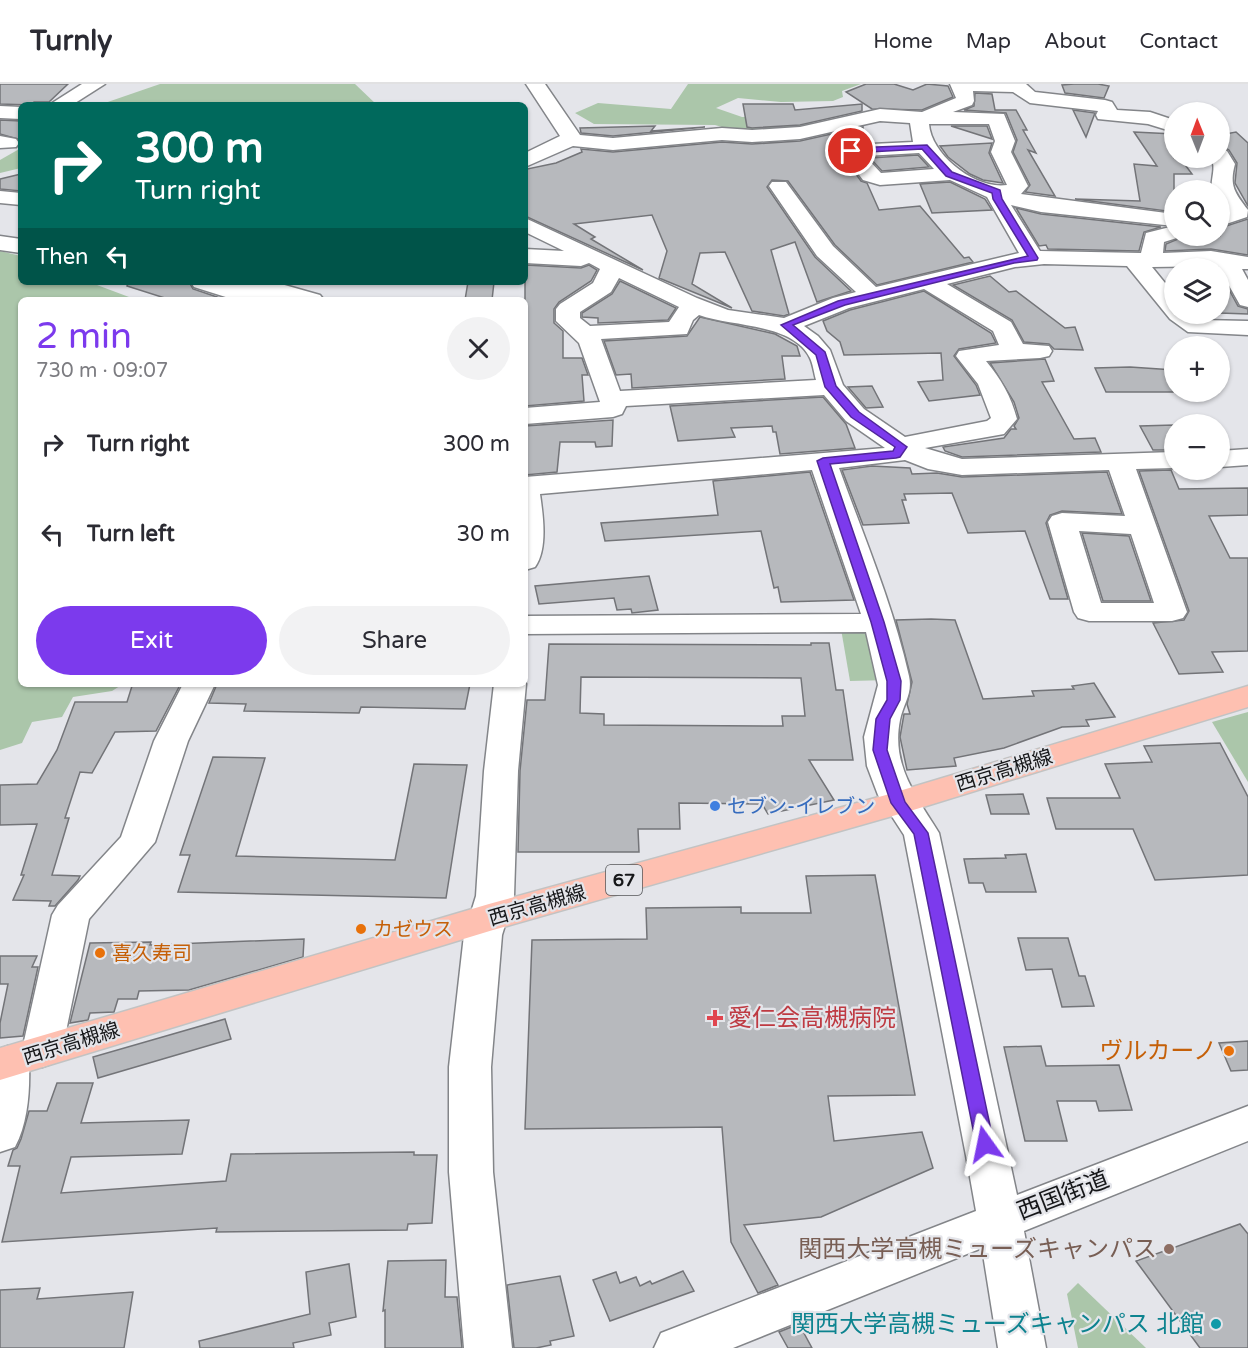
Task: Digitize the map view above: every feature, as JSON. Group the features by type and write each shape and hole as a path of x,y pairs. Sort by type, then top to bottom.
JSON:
{"main road":[{"name":"西京高槻線","path":"17,1059 489,918 898,803 1248,696"}],"street":[{"path":"63,102 96,84"},
{"path":"534,84 553,107 555,117 570,135 570,140"},
{"path":"920,118 965,101 965,93 958,85 968,85 1018,87 1030,97 1105,106 1108,109 1104,115 1150,118 1164,123"},
{"path":"0,112 18,113"},
{"path":"528,160 570,140 613,144 722,134 752,136 800,133 880,115 920,118 997,118 1004,138 1001,152 1017,186 1012,191 997,192"},
{"path":"920,118 918,126 924,147 949,174"},
{"path":"981,138 1004,138"},
{"path":"924,147 851,151 870,176 880,179 949,174 1030,204 1164,218"},
{"path":"1224,168 1220,181 1222,193 1237,211"},
{"path":"779,186 825,251 855,277 872,296"},
{"path":"997,192 997,199 1034,258"},
{"path":"0,197 18,199"},
{"path":"528,226 603,263 724,316 786,325 808,341 821,355 831,387 855,415 901,447 938,463 962,467 1164,460"},
{"path":"1144,260 1151,250 1154,238 1164,235"},
{"path":"0,243 18,246"},
{"path":"528,256 603,263"},
{"path":"786,325 842,303 1014,260 1034,258 1144,260 1211,258 1237,262 1248,300"},
{"path":"1144,260 1164,292"},
{"path":"528,416 613,409 613,399 605,389 593,347 584,333 568,321 568,309 603,287 603,263"},
{"path":"929,283 1003,327 1011,343 1011,351"},
{"path":"216,285 232,292 281,291 302,297"},
{"path":"584,333 679,329 682,317 697,305"},
{"path":"1192,324 1196,327 1248,328"},
{"path":"528,486 896,454 901,447 960,431 995,428 1004,418 1000,399 994,386 969,356 1011,351 1040,351"},
{"path":"613,399 831,387"},
{"path":"1230,459 1248,458"},
{"path":"823,461 878,622 894,681 893,700 883,719 880,750 898,803 921,833 1022,1348"},
{"path":"1120,462 1144,526"},
{"path":"528,625 878,622"},
{"path":"0,1135 9,1081 71,915 136,842 171,741 198,687"},
{"path":"488,1348 474,1226 469,1117 470,1067 483,935 495,897 501,771 510,687"},
{"name":"西国街道","path":"678,1348 1248,1123"}],"green space":[{"path":"160,84 355,84 374,102 108,102"},
{"path":"688,84 861,84 842,91 843,97 833,101 781,102 738,98 716,108 742,117 797,115 812,124 776,131 738,130 715,125 594,124 575,113 598,103 671,109"},
{"path":"18,150 18,169 0,173 0,160"},
{"path":"0,251 18,255 18,285 97,285 129,297 18,297 18,687 118,687 112,691 73,697 62,717 32,722 22,743 0,750"},
{"path":"878,623 889,680 850,681 841,629"},
{"path":"1248,712 1248,782 1212,722"},
{"path":"1078,1283 1146,1348 1078,1348 1067,1294"}],"building":[{"path":"0,84 68,84 49,102 0,104"},
{"path":"866,84 894,84 913,90 927,84 948,86 953,97 922,110 872,109 846,92"},
{"path":"1062,85 1109,86 1104,98 1065,93"},
{"path":"975,93 992,94 995,110 1016,110 1027,130 1023,130 1036,153 1028,150 1055,196 1025,192 1030,185 1013,152 1017,140 1006,113 964,110 974,106"},
{"path":"743,104 793,104 795,110 862,104 862,111 800,125 752,128 747,127"},
{"path":"1073,110 1095,113 1086,137"},
{"path":"0,120 18,121 18,139 0,134"},
{"path":"655,126 651,131 705,127 613,136 581,133 580,128"},
{"path":"951,126 987,126 992,139"},
{"path":"863,127 864,142 843,145 839,151 861,181 867,183 879,210 920,206 964,258 969,257 973,262 877,285 835,245 788,181 772,180 767,187 815,257 851,291 817,302 795,242 771,250 789,314 784,316 752,311 725,252 700,253 692,284 732,308 659,278 667,251 652,215 574,224 595,237 591,239 643,270 528,217 528,169 556,163 582,152 581,149 613,152 722,142 752,144 800,141"},
{"path":"1134,132 1164,134 1164,168 1188,168 1192,174 1174,174 1174,180 1164,180 1164,211 1075,199 1140,201 1134,164 1157,166"},
{"path":"1236,132 1248,143 1248,206 1235,183 1237,163 1230,152 1230,133"},
{"path":"992,143 989,153 1003,183 983,180 970,174 948,157 940,146"},
{"path":"918,155 929,167 882,171 870,158"},
{"path":"18,175 18,191 0,189 0,179"},
{"path":"950,182 985,199 992,210 932,213 920,184"},
{"path":"1016,208 1041,214 1161,227 1144,232 1139,251 1048,249 1046,245 1039,246"},
{"path":"1248,219 1248,255 1211,249 1165,251 1166,246 1230,246 1230,225"},
{"path":"528,265 581,268 589,265 597,270 591,281 559,302 554,309 554,323 563,331 563,358 582,358 588,375 582,375 584,401 528,406 528,297 525,297 525,285 528,285"},
{"path":"990,276 1009,292 1016,291 1065,328 1075,327 1083,350 1054,349 1049,344 1024,342 1012,320 953,285"},
{"path":"620,281 676,308 668,320 598,323 598,318 582,317 582,313 612,294"},
{"path":"191,285 193,289 217,297 162,297 127,286"},
{"path":"468,285 494,285 492,297 466,297"},
{"path":"924,291 991,333 996,343 959,349 954,356 976,385 980,395 929,401 918,382 943,380 941,353 844,355 840,342 827,331 823,321 850,310"},
{"path":"1230,291 1238,306 1248,309 1248,314 1230,313"},
{"path":"700,317 775,334 797,346 800,356 782,356 785,379 632,388 631,374 616,375 604,341 687,336"},
{"path":"1045,359 1054,381 1042,382 1074,439 1095,438 1101,452 962,457 945,451 943,447 1004,438 1011,429 1016,429 1014,426 1019,418 1014,402 990,363"},
{"path":"1095,368 1164,369 1164,392 1106,392"},
{"path":"872,386 883,407 866,408 848,387"},
{"path":"823,397 846,424 855,448 780,454 776,432 773,432 772,426 731,428 735,437 678,441 670,406"},
{"path":"613,420 612,446 596,447 595,442 560,442 557,472 528,475 528,426"},
{"path":"1164,425 1164,450 1153,450 1140,426"},
{"path":"872,466 910,468 912,474 937,473 962,477 1107,472 1122,514 1062,511 1050,515 1046,523 1068,599 1050,599 1025,531 968,533 952,493 904,494 906,500 902,500 909,523 863,525 842,470"},
{"path":"1164,470 1164,480 1175,480 1179,489 1248,488 1248,515 1209,516 1230,558 1248,558 1248,651 1212,652 1223,672 1179,674 1153,623 1184,620 1189,611 1139,471"},
{"path":"810,472 854,600 781,602 778,587 774,588 761,531 605,541 601,523 718,515 713,481"},
{"path":"1082,533 1129,536 1151,601 1103,601"},
{"path":"649,576 658,610 632,613 631,609 617,610 614,598 539,604 535,586"},
{"path":"896,620 955,620 983,699 1034,696 1032,691 1074,689 1072,686 1094,683 1115,717 1086,720 1089,726 1062,727 1004,748 954,758 956,766 907,770 900,737 904,714 910,714 907,704 912,682"},
{"path":"811,643 829,643 836,690 843,690 853,760 809,760 834,800 768,814 762,804 679,803 680,829 638,829 639,852 518,852 520,771 527,700 545,700 549,644 811,645","holes":["581,677 801,678 805,716 782,716 783,726 604,725 604,714 580,713"]},
{"path":"132,687 179,687 156,731 115,732 92,773 80,772 65,818 69,818 52,875 80,876 78,880 55,906 49,906 51,901 13,900 24,875 21,875 37,824 0,825 0,785 37,784 57,750 75,702 127,702"},
{"path":"216,687 469,687 465,709 361,707 359,713 244,711 246,704 209,703"},
{"path":"1220,743 1248,797 1248,875 1155,880 1133,829 1056,829 1047,798 1120,798 1105,764 1152,762 1144,746"},
{"path":"213,757 265,758 236,856 395,860 414,764 467,765 446,898 178,892 190,855 180,855"},
{"path":"1023,794 1029,814 991,814 986,795"},
{"path":"1026,854 1036,892 986,892 983,883 969,883 964,859 1006,858 1005,855"},
{"name":"愛仁会高槻病院","path":"875,875 915,1095 828,1096 834,1141 922,1132 933,1168 821,1217 744,1225 778,1285 758,1293 731,1242 722,1127 525,1129 532,940 647,939 646,908 741,907 741,913 811,913 806,876"},
{"path":"1018,938 1068,938 1079,976 1085,976 1094,1006 1062,1007 1052,969 1026,970"},
{"path":"304,939 303,957 189,990 139,991 137,999 118,999 114,1012 90,1013 88,1020 70,1023 90,943 151,942 150,945"},
{"path":"0,956 37,956 32,967 38,967 23,1036 0,1038 0,1023 8,984 0,984"},
{"path":"225,1019 231,1039 98,1078 93,1057"},
{"path":"1248,1041 1248,1070 1231,1071 1219,1043"},
{"path":"1041,1046 1046,1066 1119,1065 1132,1110 1099,1111 1096,1101 1057,1101 1067,1141 1025,1141 1004,1047"},
{"path":"57,1083 93,1083 81,1123 189,1120 182,1154 71,1157 61,1193 226,1181 231,1154 414,1152 414,1155 437,1155 432,1223 408,1224 407,1230 216,1232 217,1228 2,1242 20,1166 8,1166 13,1150 17,1148 21,1139 29,1111 47,1111"},
{"path":"1240,1224 1248,1234 1248,1348 1200,1348 1136,1261"},
{"path":"446,1260 445,1297 457,1297 462,1348 385,1348 385,1310 383,1311 388,1261"},
{"path":"349,1264 356,1317 329,1323 331,1335 293,1343 294,1348 200,1348 199,1341 310,1314 306,1272"},
{"path":"683,1271 694,1291 610,1321 593,1280 616,1272 620,1283 636,1277 640,1286 650,1281 652,1284"},
{"path":"560,1276 574,1336 550,1341 551,1345 536,1348 514,1348 507,1285"},
{"path":"40,1288 37,1299 133,1292 124,1348 0,1348 0,1290"},
{"path":"799,1324 812,1348 788,1348 779,1332"}],"place":[{"name":"セブン-イレブン","path":"715,806"},
{"name":"カゼウス","path":"361,929"},
{"name":"喜久寿司","path":"100,953"},
{"name":"愛仁会高槻病院","path":"715,1018"},
{"name":"ヴルカーノ","path":"1229,1051"},
{"name":"関西大学高槻ミューズキャンパス","path":"1169,1249"},
{"name":"関西大学高槻ミューズキャンパス 北館","path":"1216,1324"}],"route":[{"path":"851,151 915,145 924,147 949,174 997,192 997,199 1034,258 1014,260 842,303 786,325 808,341 821,355 831,387 855,415 901,447 896,454 823,461 878,622 894,681 893,700 883,719 880,750 898,803 921,833 985,1144"}]}
